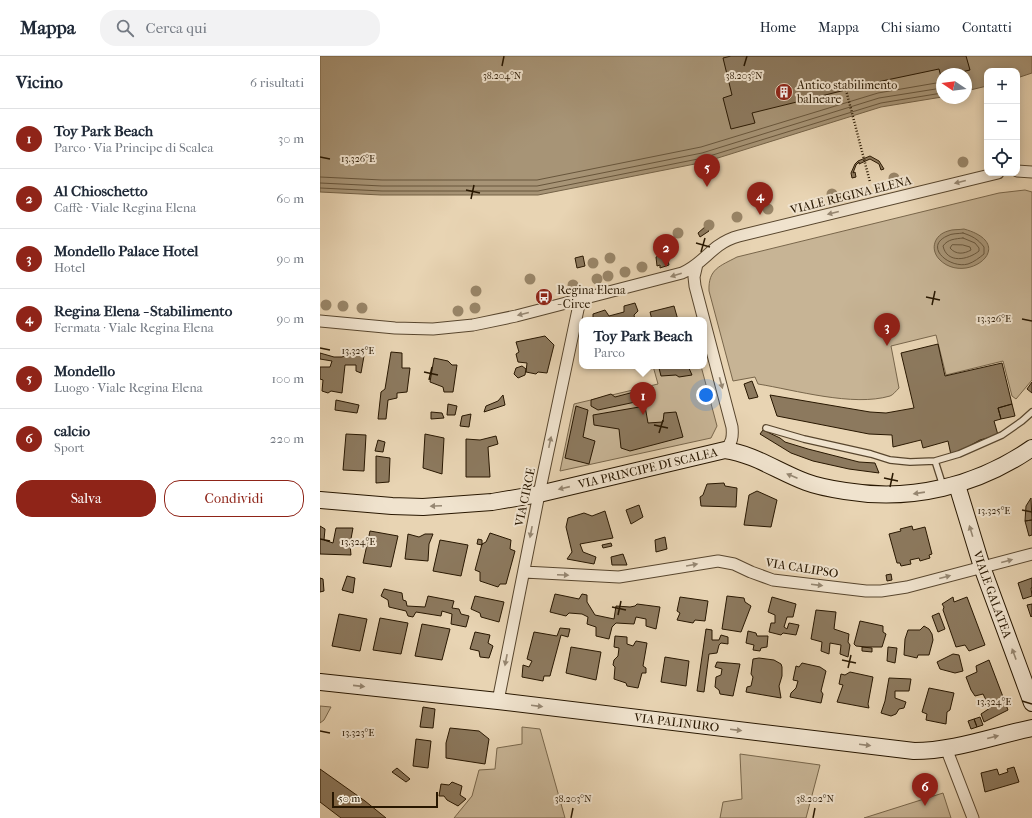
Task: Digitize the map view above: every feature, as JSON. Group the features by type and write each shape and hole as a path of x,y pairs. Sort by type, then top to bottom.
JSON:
{"main road":[{"name":"VIA PRINCIPE DI SCALEA","path":"320,500 423,507 492,502 539,494 725,450 745,455 808,483 862,494 909,494 950,486 993,470 1032,448"},
{"name":"VIALE GALATEA","path":"950,486 982,567 1032,703"},
{"name":"VIA PALINURO","path":"320,682 498,701 914,751 930,751 946,748 1032,728"}],"street":[{"path":"1020,171 1032,172"},
{"name":"VIALE REGINA ELENA","path":"320,322 395,328 433,328 473,325 516,316 690,270 718,246 739,236 986,176"},
{"path":"697,264 694,277 695,286 703,317"},
{"name":"VIA CIRCE","path":"498,701 539,494 580,300"},
{"path":"707,332 732,427 733,437 725,450"},
{"name":"VIA CALIPSO","path":"524,572 618,577 718,561 734,564 773,580 866,591 881,591 907,587 1032,554"},
{"path":"946,748 973,818"}],"lane":[{"path":"766,428 804,439 872,454 890,460 936,462 1002,436 1032,412"},
{"path":"936,462 950,486"}],"path":[{"path":"846,90 870,182"}],"shaded area":[{"path":"1025,190 1032,192 1032,380 1016,399 1012,396 1003,361 946,375 936,335 891,346 899,388 890,396 859,400 842,399 758,384 755,377 733,381 709,291 709,284 713,273 720,266 737,257 999,193"},
{"path":"654,369 702,369 717,426 711,438 560,471 574,404 658,384"},
{"path":"320,706 331,707 324,720 320,723"},
{"path":"522,727 540,729 565,818 454,818 472,796 479,770 495,769 497,748 522,744"},
{"path":"740,754 820,765 806,818 720,818 723,802 742,799"},
{"path":"943,793 951,818 864,818"}],"water":[{"path":"320,56 1032,56 1032,73 1020,77 1020,68 984,68 984,87 972,90 972,68 936,68 936,98 881,107 705,162 538,195 381,195 320,192"},
{"path":"964,229 980,236 988,244 988,253 983,260 973,266 962,268 950,266 939,259 936,255 934,247 935,243 939,236 943,233 952,230"}],"building":[{"name":"Antico stabilimento balneare","path":"731,56 966,56 969,68 936,68 936,70 882,81 752,113 755,123 731,129 723,98 732,95 723,58"},
{"path":"870,156 879,161 884,169 881,170 879,164 870,159 859,164 859,162 853,173 855,172 856,177 852,178 851,173 855,164 858,161"},
{"path":"706,226 709,231 700,237 698,233"},
{"path":"666,253 669,265 660,268 660,265 657,266 656,257"},
{"path":"583,256 585,266 577,268 575,258"},
{"path":"635,303 638,311 634,315 634,317 593,317 593,314 605,310 609,316 624,312 624,306"},
{"path":"674,306 677,317 651,317 650,312"},
{"path":"545,336 554,345 547,373 538,372 536,374 526,372 527,363 518,362 516,354 519,352 516,342"},
{"path":"938,344 945,376 1002,363 1012,404 998,408 1001,419 994,421 998,435 980,440 951,455 948,441 923,448 921,440 893,447 892,435 869,434 777,416 770,395 870,412 886,413 914,408 901,353"},
{"path":"391,352 402,353 402,368 410,368 407,392 397,393 397,398 388,400 386,419 378,419 381,392 385,389"},
{"path":"320,353 334,357 342,357 349,354 364,356 361,373 356,371 356,365 345,365 342,393 331,391 328,393 322,391 323,380 320,379 320,367 330,367 332,361 320,359"},
{"path":"434,358 448,361 452,365 457,365 453,392 444,392 443,387 430,382"},
{"path":"522,366 526,369 525,375 518,378 514,374 516,368"},
{"path":"659,369 689,369 692,375 679,377 676,375 661,376"},
{"path":"752,381 758,397 749,399 744,384"},
{"path":"1032,382 1032,393 1027,389"},
{"path":"653,387 653,394 640,401 598,410 591,406 591,400 611,394 615,397"},
{"path":"503,395 505,405 484,412 486,406 498,401"},
{"path":"336,400 359,405 357,413 335,410"},
{"path":"448,404 457,406 455,415 447,415"},
{"path":"1012,404 1015,416 1001,419 998,408"},
{"path":"576,406 588,410 583,437 595,441 589,464 565,458"},
{"path":"645,406 648,423 663,422 664,413 676,412 683,437 630,451 621,448 619,429 594,425 593,415"},
{"path":"431,412 442,413 444,418 431,419"},
{"path":"471,414 469,427 460,426 462,416"},
{"path":"763,430 785,442 808,449 859,462 875,463 879,473 849,469 813,461 791,453 760,434"},
{"path":"346,434 366,435 364,471 343,470"},
{"path":"425,434 444,438 442,474 423,468"},
{"path":"496,436 498,444 488,447 490,477 466,477 466,439 480,440"},
{"path":"378,440 385,442 383,452 375,451"},
{"path":"376,456 390,458 389,482 376,483"},
{"path":"724,483 725,486 737,488 736,507 701,506 700,497 703,495 707,484"},
{"path":"757,491 777,500 771,527 744,525 749,495"},
{"path":"1031,498 1032,520 1025,521 1026,506"},
{"path":"639,505 643,517 631,524 626,510"},
{"path":"605,511 613,538 580,544 583,552 596,557 594,564 567,559 572,552 566,527 568,518 584,513 592,516"},
{"path":"1032,520 1032,535 1029,536 1025,521"},
{"path":"320,526 325,529 324,540 333,543 336,528 353,528 350,544 351,555 320,554"},
{"path":"912,526 913,530 925,527 932,554 929,555 930,558 920,561 919,558 910,560 911,564 901,566 900,563 897,563 889,534"},
{"path":"370,531 398,536 391,567 363,563"},
{"path":"490,533 511,540 510,549 515,551 506,584 500,584 498,587 480,581 480,572 475,570 482,544 486,542"},
{"path":"408,534 419,537 425,534 433,534 429,544 428,561 405,559"},
{"path":"665,537 667,549 656,552 655,540"},
{"path":"478,539 482,540 482,545 477,544"},
{"path":"440,540 468,545 461,576 433,571"},
{"path":"611,543 612,546 603,548 602,545"},
{"path":"623,554 627,565 612,565 611,557"},
{"path":"891,574 892,580 887,581 886,575"},
{"path":"347,576 355,578 353,593 342,590"},
{"path":"320,578 323,579 324,591 320,592"},
{"path":"1032,578 1032,596 1023,599 1018,583"},
{"path":"384,589 402,593 403,600 406,601 407,606 425,607 428,596 454,601 452,608 459,609 461,614 469,616 466,627 451,624 452,614 442,611 441,616 416,612 413,617 408,616 406,611 389,607 388,600 381,596"},
{"path":"555,594 579,599 582,594 587,595 587,602 595,615 614,619 616,606 630,607 637,604 660,607 656,629 646,626 646,619 636,617 634,624 616,623 612,627 609,639 596,636 596,627 587,624 588,617 582,614 569,613 566,616 550,612"},
{"path":"475,596 504,602 499,622 481,617 480,613 471,609"},
{"path":"727,596 744,598 745,602 751,606 741,632 722,629"},
{"path":"680,597 708,601 705,621 695,620 693,623 677,620 680,613 677,611"},
{"path":"772,597 796,604 793,617 787,617 784,627 787,629 789,623 799,625 796,635 783,633 781,635 769,632 771,623 775,623 775,615 768,612"},
{"path":"953,597 954,602 967,597 985,645 969,651 965,645 956,647 942,604"},
{"path":"1032,604 1032,616 1031,617 1027,605"},
{"path":"816,610 836,612 834,629 849,634 848,642 850,645 848,657 840,654 841,645 830,643 829,654 821,651 822,642 811,639"},
{"path":"939,613 945,629 938,632 932,616"},
{"path":"339,614 367,619 360,651 332,646"},
{"path":"380,618 408,623 401,654 373,650"},
{"path":"860,621 883,626 883,632 886,634 882,647 856,646 854,644"},
{"path":"422,624 450,629 442,660 415,656"},
{"path":"924,626 929,629 932,634 933,640 929,655 918,655 917,658 904,655 905,639 908,630 920,630"},
{"path":"560,628 570,629 568,637 561,635 550,676 544,676 543,681 522,677 523,665 529,667 532,661 527,659 534,632 557,636"},
{"path":"706,629 712,630 712,640 719,640 721,635 728,637 728,644 721,643 717,653 709,654 704,692 697,691"},
{"path":"748,631 756,633 757,636 768,636 767,647 761,648 760,651 753,650 754,645 746,643"},
{"path":"475,632 490,635 488,643 493,646 489,658 480,657 479,651 470,649"},
{"path":"615,636 627,637 627,644 633,646 636,641 647,643 643,666 646,668 646,673 642,673 638,688 627,686 626,683 614,679 615,667 613,665 614,660 618,656 619,648 614,647"},
{"path":"571,647 601,652 596,680 566,673"},
{"path":"862,647 872,648 872,652 862,651"},
{"path":"888,647 897,648 895,663 887,661"},
{"path":"953,654 959,655 963,671 955,673 940,669 937,662"},
{"path":"665,657 689,661 686,686 661,682"},
{"path":"759,658 774,660 781,664 782,676 779,686 781,698 746,692 747,687 751,686 753,677 751,674 753,659"},
{"path":"989,660 1008,710 984,722 981,714 990,708 983,694 975,696 966,677 977,672 976,666"},
{"path":"717,662 740,664 733,696 720,694 719,690 715,687 716,677 721,675 722,669 715,667"},
{"path":"802,663 820,667 826,671 821,691 823,694 821,703 790,697 791,693 796,688 798,681 793,680 796,666 799,667"},
{"path":"850,672 873,677 868,704 869,708 837,702 843,685 839,684 841,674 845,675"},
{"path":"889,678 911,679 909,691 895,691 895,698 906,702 904,708 899,709 896,714 891,716 881,713 885,701"},
{"path":"929,688 954,693 950,710 947,712 946,724 926,720 927,714 922,712"},
{"path":"423,707 435,709 433,728 420,727"},
{"path":"980,717 983,725 977,727 974,719"},
{"path":"974,719 977,727 971,729 968,721"},
{"path":"450,728 479,731 489,739 485,764 446,758 446,743"},
{"path":"416,739 431,741 428,768 413,766"},
{"path":"1014,767 1019,782 985,792 981,773 997,769 999,775 1008,772 1007,769"},
{"path":"397,768 410,779 406,782 392,772"},
{"path":"320,769 386,818 341,818 320,802"},
{"path":"452,782 462,786 460,795 466,799 458,806 447,800 444,796 439,796 441,784 449,785"}],"place":[{"name":"Antico stabilimento balneare","path":"784,92"},
{"name":"Mondello","path":"707,187"},
{"name":"Regina Elena - Stabilimento","path":"760,215"},
{"name":"Al Chioschetto","path":"666,267"},
{"name":"Regina Elena - Circe","path":"544,297"},
{"name":"Mondello Palace Hotel","path":"887,346"},
{"name":"Toy Park Beach","path":"643,415"},
{"name":"calcio","path":"925,806"}]}
